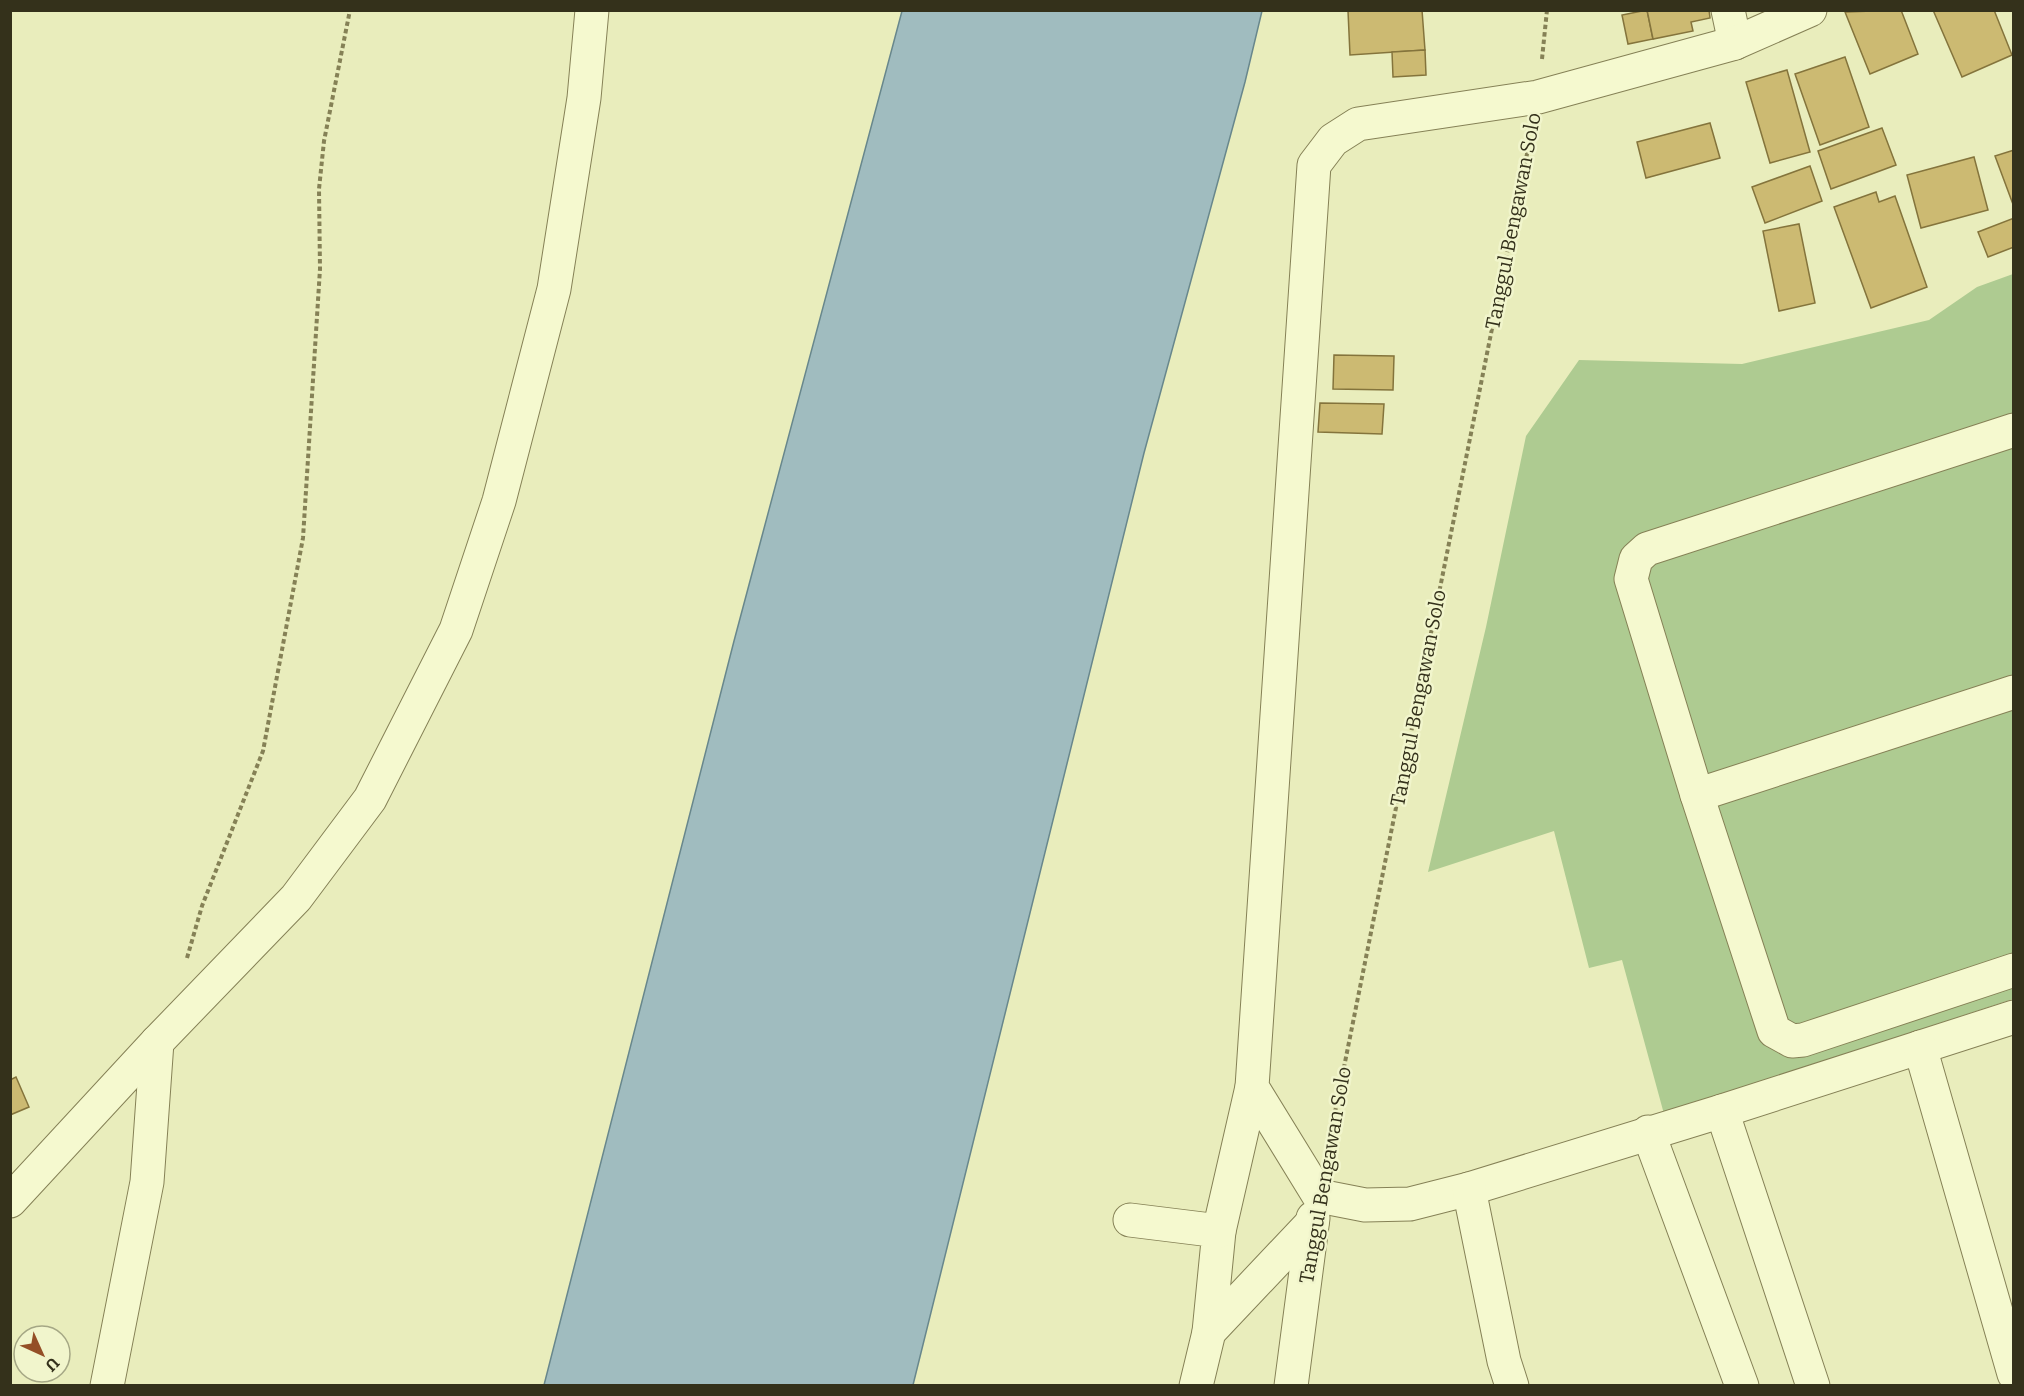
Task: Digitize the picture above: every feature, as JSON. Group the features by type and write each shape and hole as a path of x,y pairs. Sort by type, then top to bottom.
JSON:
{"street":[{"path":"10,1201 157,1042 296,898 370,800 456,630 499,501 554,289 584,98 592,10"},
{"path":"1728,10 1735,43"},
{"path":"1196,1386 1209,1332 1219,1231 1252,1087 1314,165 1333,140 1358,124 1538,97 1735,43 1810,10"},
{"path":"2013,430 1647,549 1636,559 1630,579 1774,1031 1792,1041 1803,1040 2013,970"},
{"path":"1697,795 2013,692"},
{"path":"1209,1332 1315,1210 1365,1205 1410,1204 1469,1189 1722,1111 2013,1017"},
{"path":"107,1386 147,1182 157,1042"},
{"path":"1920,1047 2013,1374"},
{"path":"1252,1087 1315,1210"},
{"path":"1722,1111 1813,1386"},
{"path":"1648,1132 1742,1386"},
{"path":"1469,1189 1504,1360 1512,1386"},
{"name":"Tanggul Bengawan Solo","path":"1291,1386 1315,1210"},
{"path":"1130,1220 1219,1231"}],"path":[{"path":"186,966 188,947 202,906 263,751 303,537 320,269 319,189 324,141 350,10"},
{"name":"Tanggul Bengawan Solo","path":"1315,1210 1538,97 1547,10"}],"green space":[{"path":"2013,274 2013,999 1664,1114 1622,960 1589,968 1554,831 1428,872 1486,627 1526,436 1579,360 1742,364 1929,320 1977,287"}],"water":[{"path":"902,11 1262,11 1245,82 1144,453 913,1385 544,1385 734,641"}],"building":[{"path":"1422,10 1425,50 1350,55 1348,11"},
{"path":"1647,10 1653,39 1628,44 1622,15"},
{"path":"1647,10 1709,10 1710,18 1691,22 1693,31 1653,39"},
{"path":"1901,10 1918,54 1870,74 1845,12"},
{"path":"1933,10 1994,10 2012,55 1962,77"},
{"path":"1425,50 1426,75 1393,77 1392,52"},
{"path":"1845,57 1869,127 1820,145 1795,74"},
{"path":"1787,70 1810,152 1770,163 1746,82"},
{"path":"1710,123 1720,158 1646,178 1637,142"},
{"path":"1882,128 1896,165 1831,189 1818,151"},
{"path":"2014,150 2014,207 1995,156"},
{"path":"1974,157 1988,210 1921,228 1907,175"},
{"path":"1810,166 1822,201 1765,223 1752,187"},
{"path":"1876,192 1879,202 1895,196 1927,287 1871,308 1834,207"},
{"path":"2014,218 2014,247 1988,257 1978,232"},
{"path":"1799,224 1815,303 1779,311 1763,231"},
{"path":"1334,355 1394,356 1393,390 1333,389"},
{"path":"1320,403 1384,404 1382,434 1318,432"},
{"path":"16,1077 29,1107 10,1115 10,1080"}]}
